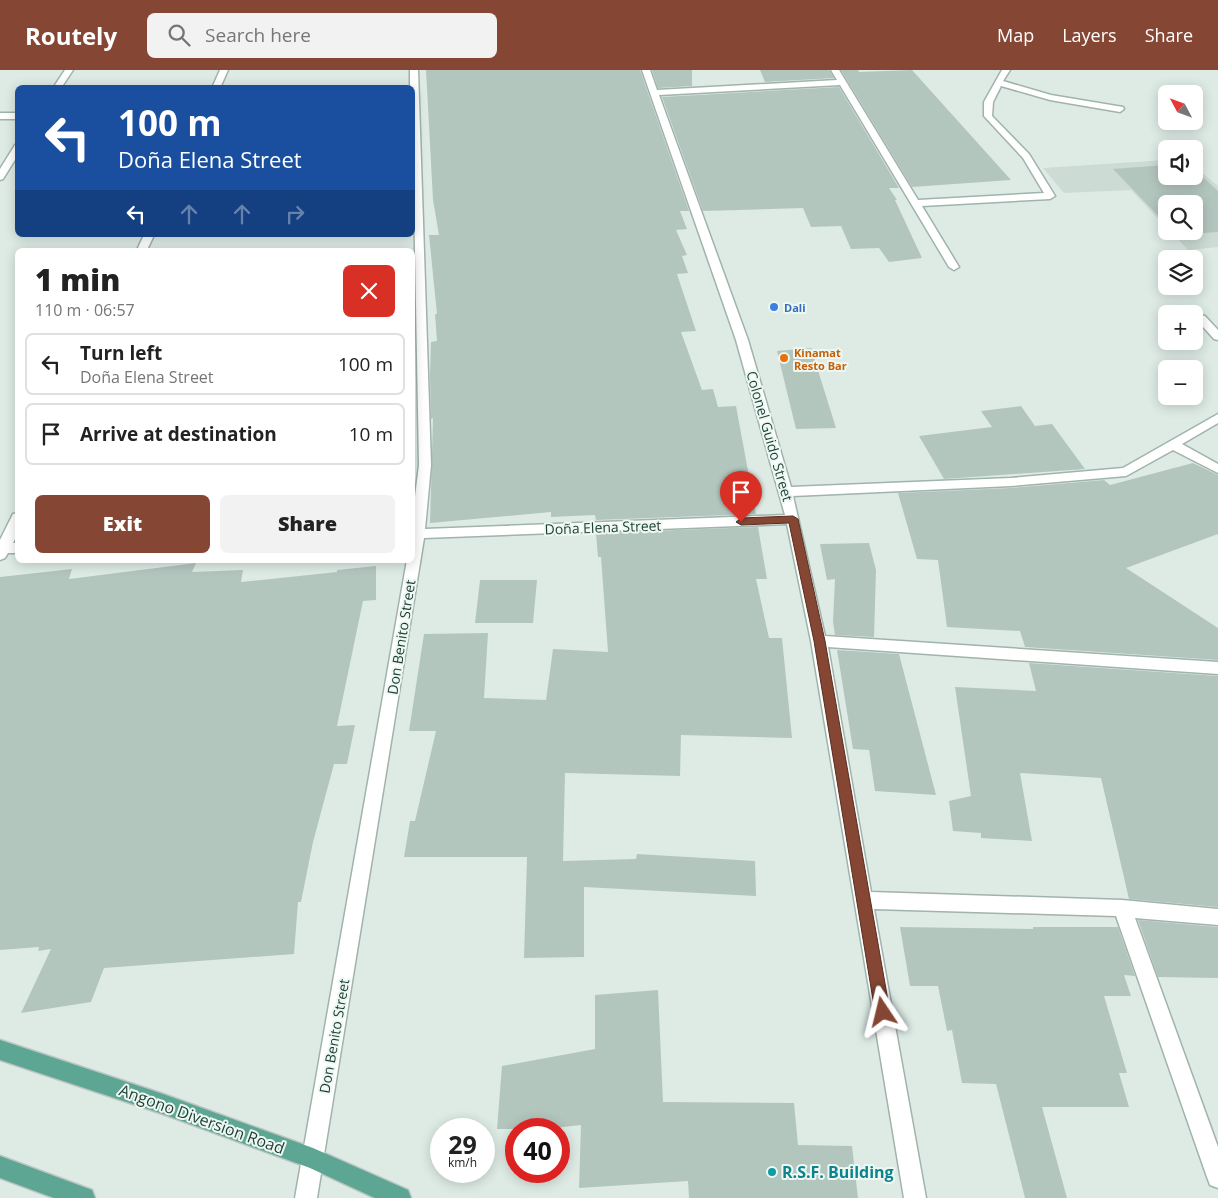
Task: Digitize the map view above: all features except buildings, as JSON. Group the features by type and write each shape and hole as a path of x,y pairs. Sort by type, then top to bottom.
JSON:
{"main road":[{"name":"Angono Diversion Road","path":"0,1050 163,1104 313,1159 400,1198"},
{"path":"0,1167 84,1198"}],"street":[{"path":"59,85 69,70"},
{"path":"217,85 224,70"},
{"name":"Don Benito Street","path":"414,70 414,85"},
{"name":"Colonel Guido Street","path":"646,70 742,340 793,519 819,641 915,1198"},
{"path":"835,70 954,267"},
{"path":"916,203 1050,196 1037,170 1018,146 988,118 986,110 993,92 1006,70"},
{"path":"654,93 842,82"},
{"path":"1000,83 1050,97 1120,109"},
{"name":"Don Benito Street","path":"415,106 425,465 415,534"},
{"path":"0,116 15,116"},
{"path":"0,177 15,152"},
{"path":"1218,317 1201,318 1218,337"},
{"path":"786,492 1011,482 1126,472 1218,418"},
{"path":"1174,445 1218,469"},
{"name":"Doña Elena Street","path":"415,534 793,519"},
{"path":"1,550 15,523"},
{"path":"1,550 15,548"},
{"name":"Don Benito Street","path":"306,1198 394,688 411,563"},
{"path":"819,641 1218,668"},
{"path":"864,900 1122,908 1218,917"},
{"path":"1122,908 1218,1177"}],"shaded area":[{"path":"1158,161 1158,185 1203,185 1203,174 1218,186 1218,247 1188,250 1179,240 1203,240 1203,195 1158,195 1158,219 1131,190 1064,193 1043,168"}],"place":[{"name":"Dali","path":"774,307"},
{"name":"Kinamat Resto Bar","path":"784,358"},
{"name":"R.S.F. Building","path":"772,1172"}],"route":[{"path":"741,522 793,519 819,641 883,1012"}]}
